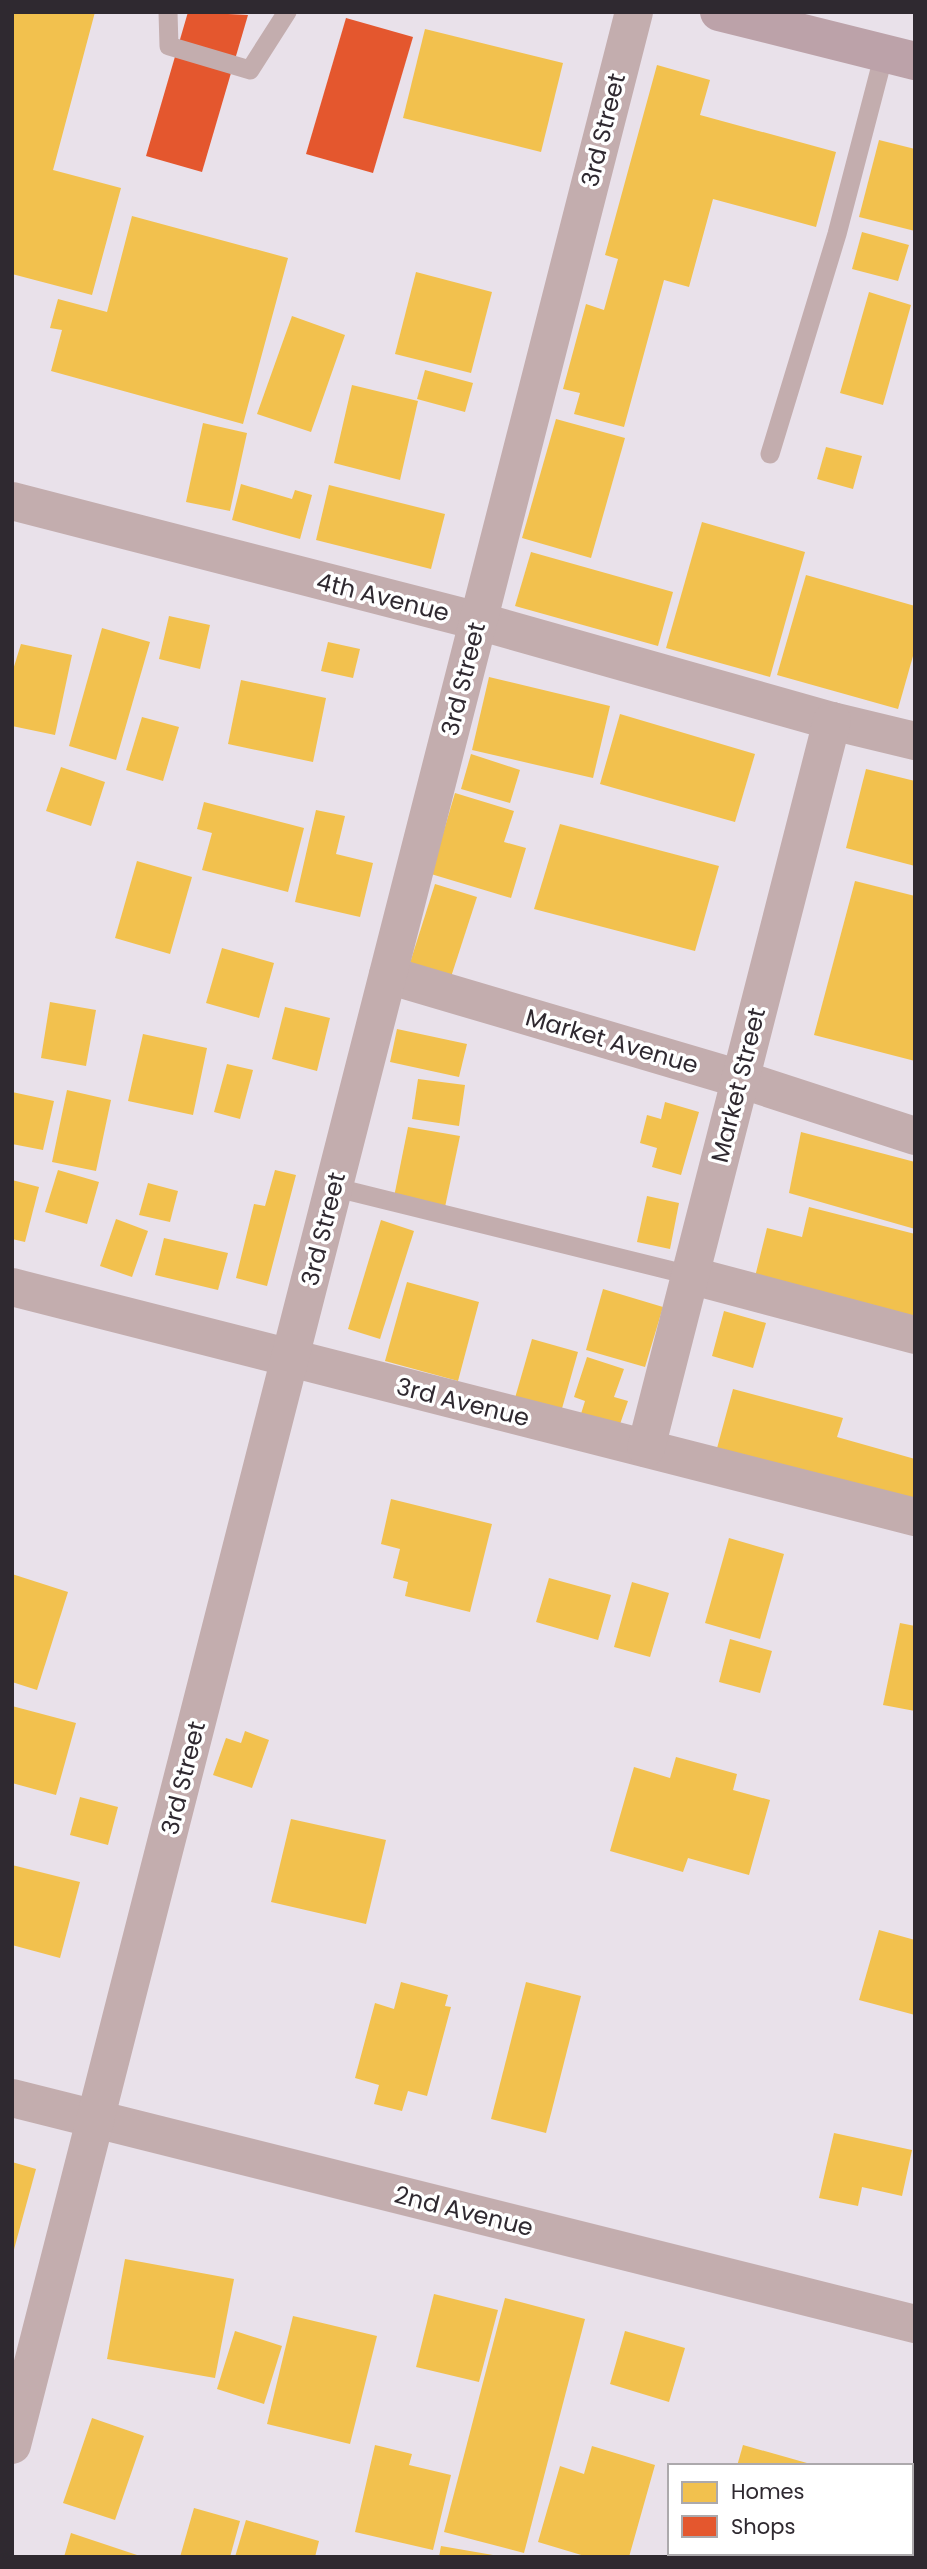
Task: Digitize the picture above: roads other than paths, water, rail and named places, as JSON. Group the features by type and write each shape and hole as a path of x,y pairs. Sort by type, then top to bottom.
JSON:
{"highway":[{"path":"719,12 899,58"}],"street":[{"name":"3rd Street","path":"12,2445 634,12"},
{"name":"4th Avenue","path":"12,501 478,621 832,721 915,741"},
{"name":"Market Street","path":"646,1448 832,721"},
{"name":"Market Avenue","path":"388,975 740,1079 915,1136"},
{"path":"690,1275 915,1335"},
{"name":"3rd Avenue","path":"12,1287 915,1517"},
{"name":"2nd Avenue","path":"12,2098 915,2324"}],"lane":[{"path":"168,12 169,46 250,70 287,12"},
{"path":"770,454 836,234 899,58"},
{"path":"333,1187 690,1275"}]}
